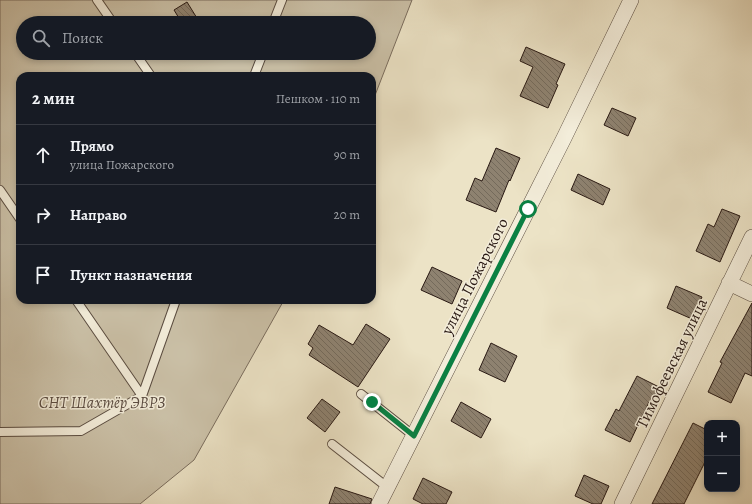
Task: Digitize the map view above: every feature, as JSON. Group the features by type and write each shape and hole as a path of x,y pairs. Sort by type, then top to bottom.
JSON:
{"street":[{"name":"улица Пожарского","path":"379,504 564,138 631,0"},
{"name":"Тимофеевская улица","path":"622,504 752,237"},
{"path":"729,283 752,294"}],"lane":[{"path":"97,0 108,16"},
{"path":"276,16 282,0"},
{"path":"139,60 148,72"},
{"path":"256,72 260,60"},
{"path":"0,190 16,213"},
{"path":"79,304 142,396"},
{"path":"0,432 81,431 142,396 175,304"},
{"path":"361,394 414,436"},
{"path":"332,444 388,487"}],"green space":[{"name":"СНТ Шахтёр ЭВРЗ","path":"0,0 412,0 376,93 376,72 16,72 16,304 282,304 194,460 140,504 0,504"}],"building":[{"path":"187,2 196,16 178,16 174,10"},
{"path":"526,47 565,64 548,108 520,96 533,67 520,61"},
{"path":"612,108 636,118 628,136 604,125"},
{"path":"496,148 520,158 496,212 466,200 475,178 482,181"},
{"path":"578,174 610,189 603,205 571,190"},
{"path":"722,209 740,216 720,262 696,251 708,224 714,227"},
{"path":"432,267 462,281 452,304 421,290"},
{"path":"676,286 702,297 692,319 667,308"},
{"path":"752,303 752,376 745,373 731,403 708,392 722,363 720,362"},
{"path":"366,324 390,339 358,387 309,355 313,348 308,344 319,325 353,345"},
{"path":"491,343 517,356 505,382 479,370"},
{"path":"637,376 659,387 651,402 649,402 630,442 605,430 616,409 619,411"},
{"path":"322,399 340,412 325,432 307,418"},
{"path":"461,402 491,419 481,438 451,421"},
{"path":"693,423 704,428 704,464 684,504 652,504"},
{"path":"584,475 609,486 601,504 593,504 575,496"},
{"path":"423,478 452,492 446,504 423,504 413,499"},
{"path":"335,487 372,499 370,504 329,504"}],"route":[{"path":"372,402 414,436 528,209"}]}
